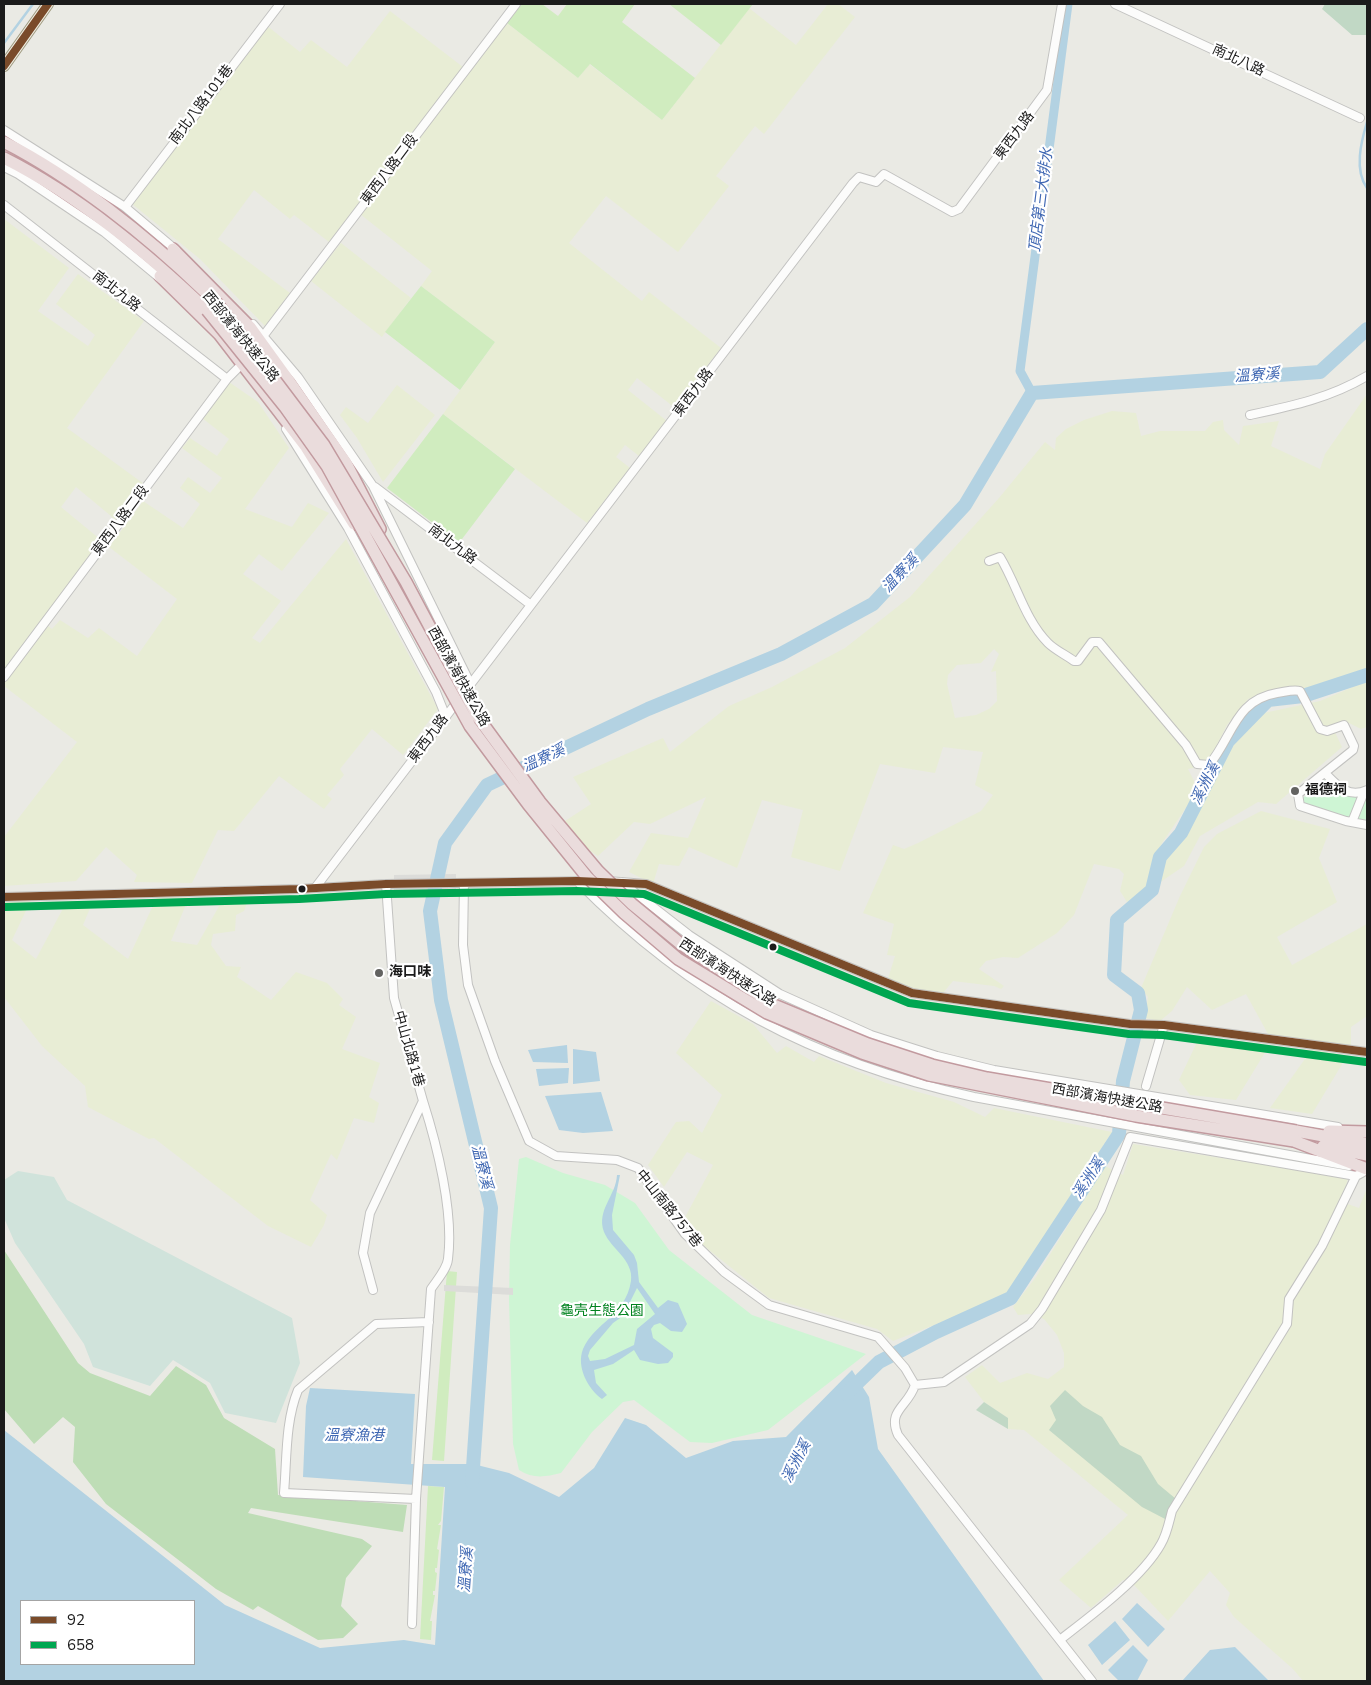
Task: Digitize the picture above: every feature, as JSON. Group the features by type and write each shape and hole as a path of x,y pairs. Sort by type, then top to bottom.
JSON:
{"highway":[{"name":"西部濱海快速公路","path":"4,142 27,154 118,217 184,272 216,302 324,445 406,582 477,716 540,802 598,871 632,904 682,945 774,1005 868,1044 932,1065 986,1078 1295,1136 1367,1155"},
{"name":"西部濱海快速公路","path":"4,158 118,217 207,310 285,407 328,466 470,726 528,804 588,877 624,913 678,960 767,1013 862,1053 929,1075 1136,1116 1367,1144"},
{"path":"173,248 250,327 289,381 346,463 406,582"},
{"path":"160,276 219,334 306,447 391,581"},
{"path":"1295,1136 1367,1132"},
{"path":"1295,1136 1367,1169"}],"main road":[{"path":"4,66 48,4"}],"street":[{"name":"南北八路101巷","path":"118,217 280,4"},
{"name":"東西八路二段","path":"264,335 516,4"},
{"name":"東西九路","path":"315,888 859,177 876,182 884,174 952,212 959,209 1047,90 1062,4"},
{"name":"南北八路","path":"1115,4 1360,118"},
{"path":"4,130 118,217 173,248 264,335 331,422 373,486 470,683"},
{"path":"4,167 18,174 104,232 160,276 169,289 197,317 240,366 284,425 348,528 436,692 446,717"},
{"name":"南北九路","path":"4,205 227,379"},
{"name":"東西八路二段","path":"4,676 227,379 240,366"},
{"path":"1250,414 1304,404 1345,389 1367,376"},
{"name":"南北九路","path":"373,486 531,605"},
{"path":"990,561 1000,557 1012,576 1033,624 1049,644 1074,661 1078,661 1092,642 1099,642 1186,745 1197,764 1209,765 1218,754 1236,721 1260,696 1300,691 1320,729 1327,731 1344,725 1354,746 1325,773 1298,794 1300,806 1367,825"},
{"path":"1325,773 1344,791 1366,791 1352,822"},
{"path":"4,897 315,888 386,884 577,881 646,884 912,993 1130,1024 1164,1025 1367,1052"},
{"path":"577,881 609,914 656,955 699,985 775,1030 868,1069 926,1087 1132,1128 1367,1169"},
{"path":"621,882 689,935 780,994 871,1035 937,1056 994,1070 1367,1132"},
{"name":"中山南路757巷","path":"464,883 463,945 468,985 495,1061 529,1141 556,1156 617,1160 638,1168 685,1234 724,1272 768,1305 878,1337 905,1368 915,1385"},
{"name":"中山北路1巷","path":"373,1290 363,1253 370,1212 423,1100 394,998 386,884"},
{"path":"1146,1086 1164,1025"},
{"path":"412,1624 416,1499 431,1289 448,1261 448,1228 441,1166 423,1100"},
{"path":"1092,1681 898,1435 894,1425 895,1416 912,1395 915,1385 944,1382 1030,1324 1042,1309 1101,1210 1130,1137 1356,1176"},
{"path":"1060,1640 1096,1612 1133,1579 1161,1544 1172,1511 1287,1324 1289,1299 1322,1246 1356,1176 1367,1169"},
{"path":"416,1499 284,1493 289,1422 298,1390 376,1324 429,1322"}],"green space":[{"path":"522,4 542,4 558,16 567,4 635,4 622,22 695,78 662,120 590,64 578,78 507,23"},
{"path":"669,4 753,4 721,45"},
{"path":"828,4 838,4 855,17 764,134 755,126 716,176 729,186 678,252 606,196 569,243 642,301 649,292 721,348 675,408 637,378 628,390 667,421 639,456 625,445 616,457 630,468 587,523 443,414 495,342 421,286 432,271 360,214 507,23 578,78 589,64 662,120 749,8 796,45"},
{"path":"1325,4 1367,4 1367,35 1352,35 1322,9"},
{"path":"390,11 463,67 329,242 294,215 290,219 254,190 218,239 290,293 265,326 200,259 131,203 266,25 300,52 311,40 347,67"},
{"path":"4,219 69,268 38,311 88,346 95,335 56,304 78,274 144,321 67,428 144,484 117,521 76,487 61,507 101,540 4,674"},
{"path":"341,243 411,298 382,337 311,281"},
{"path":"421,286 495,342 460,390 385,332"},
{"path":"229,382 258,402 289,448 245,509 292,527 308,503 329,513 282,571 259,554 243,574 281,601 252,638 260,643 346,539 438,709 403,755 372,729 340,769 344,775 327,795 332,799 324,809 279,776 234,831 218,830 192,883 134,882 137,875 106,847 76,881 4,886 4,837 77,742 4,686 4,683 48,626 52,629 60,620 88,638 99,628 137,656 177,599 109,547 143,501 183,528 200,504 180,488 188,477 210,493 222,478 182,448 190,438 217,456 229,439 202,418"},
{"path":"397,385 435,415 383,482 357,438 340,415 346,407 368,423"},
{"path":"1367,394 1367,668 1304,694 1272,691 1248,699 1227,725 1213,753 1203,766 1188,769 1194,781 1194,796 1162,843 1145,889 1138,897 1127,902 1120,891 1124,874 1119,869 1094,864 1074,915 1057,933 1018,958 1003,957 986,961 979,969 1004,986 1001,989 994,986 953,981 943,993 916,991 887,982 895,956 887,955 894,924 863,913 893,845 904,849 918,843 981,811 993,795 975,785 983,752 943,747 935,773 880,764 840,871 791,857 803,810 762,800 737,868 689,847 679,866 659,864 653,884 629,872 651,833 688,838 706,797 650,824 634,822 598,856 587,849 562,823 591,804 573,777 663,738 670,752 729,706 772,687 845,648 910,597 999,498 1045,442 1055,450 1056,438 1066,429 1084,420 1112,411 1136,413 1141,436 1160,431 1205,431 1213,422 1223,420 1224,430 1239,445 1243,426 1279,421 1271,446 1320,469 1325,454","holes":["994,649 999,654 991,672 996,671 997,701 989,709 976,715 955,718 947,684 948,675 957,665 981,663"]},
{"path":"443,414 515,469 459,543 387,488"},
{"path":"1367,681 1367,727 1361,729 1349,723 1332,726 1342,747 1276,804 1258,802 1200,836 1184,866 1156,885 1164,858 1189,826 1242,727 1259,714 1320,701"},
{"path":"1327,778 1344,794 1361,796 1367,794 1367,820 1352,818 1305,805 1303,798"},
{"path":"1261,811 1330,829 1319,858 1337,902 1277,937 1292,965 1367,924 1367,1016 1351,1027 1351,1047 1268,1034 1246,994 1212,1010 1187,987 1172,1011 1160,1021 1145,1018 1148,997 1141,988 1180,896 1204,847 1217,834"},
{"path":"226,894 249,897 244,911 236,915 235,931 213,934 211,945 226,966 241,967 237,977 271,1000 296,972 327,983 343,999 339,1005 356,1017 342,1049 380,1063 369,1097 379,1103 374,1123 354,1118 337,1160 331,1154 310,1200 327,1215 324,1225 311,1247 268,1226 154,1138 149,1139 88,1107 85,1086 42,1046 4,997 4,901 32,898 12,940 36,959 67,901 93,901 83,925 128,959 157,897 189,897 171,941 197,945"},
{"path":"711,1001 753,1024 777,1053 786,1046 814,1062 819,1056 886,1083 954,1102 985,1117 994,1108 1112,1132 1009,1291 991,1303 893,1341 877,1329 769,1298 704,1246 683,1221 713,1165 687,1152 664,1187 648,1165 676,1122 689,1121 702,1133 722,1095 676,1053"},
{"path":"1199,1038 1269,1046 1236,1100 1190,1095 1179,1080"},
{"path":"1312,1049 1347,1056 1312,1114 1270,1108"},
{"path":"1133,1144 1348,1178 1342,1202 1359,1208 1367,1188 1367,1681 1303,1681 1293,1669 1234,1617 1226,1605 1230,1593 1210,1571 1168,1621 1134,1585 1123,1580 1091,1608 1059,1580 1128,1515 1024,1430 1008,1429 1008,1418 984,1402 965,1377 982,1365 1000,1383 1027,1373 1048,1379 1064,1367 1064,1353 1057,1335 1044,1319 1030,1314 1018,1315 1013,1307 1036,1277 1105,1166 1123,1175"},
{"name":"龜壳生態公園","path":"526,1157 563,1173 605,1185 635,1203 669,1250 752,1315 866,1354 768,1430 712,1443 690,1442 634,1400 623,1402 592,1432 561,1473 539,1476 524,1473 519,1470 513,1444 509,1299 510,1245 519,1159"},
{"path":"4,1250 78,1363 90,1373 150,1396 176,1366 206,1385 224,1418 275,1449 278,1495 407,1505 403,1532 251,1508 248,1513 362,1539 372,1546 346,1578 341,1606 358,1624 343,1638 318,1640 258,1606 253,1610 216,1589 106,1504 73,1462 75,1427 63,1417 34,1444 4,1409"},
{"path":"447,1271 457,1272 444,1461 432,1460"},
{"path":"1065,1390 1083,1406 1102,1417 1120,1445 1141,1456 1158,1484 1176,1499 1167,1520 1142,1507 1049,1430 1056,1420 1050,1406"},
{"path":"984,1402 1008,1418 1008,1429 976,1410"},
{"path":"428,1486 444,1487 441,1521 438,1525 441,1525 437,1549 439,1550 437,1568 435,1568 437,1573 435,1591 433,1591 433,1595 435,1595 430,1621 432,1621 431,1640 420,1639"}],"shaded area":[{"path":"18,1171 54,1177 67,1200 292,1318 300,1363 276,1423 225,1413 210,1383 173,1360 150,1386 93,1367 84,1344 15,1243 4,1218 4,1180"}],"water":[{"path":"567,1045 568,1063 533,1062 528,1050"},
{"path":"573,1049 596,1052 600,1081 573,1084"},
{"path":"569,1068 568,1083 539,1086 536,1069"},
{"path":"601,1092 613,1131 583,1133 559,1130 545,1096"},
{"path":"617,1175 620,1175 612,1215 613,1230 634,1255 639,1282 658,1308 668,1300 678,1303 687,1324 682,1332 671,1331 660,1323 654,1325 651,1329 653,1338 673,1353 673,1357 668,1363 658,1364 640,1360 634,1350 613,1364 594,1370 596,1383 607,1395 602,1399 588,1384 582,1370 581,1356 588,1340 623,1303 631,1281 631,1274 626,1261 607,1238 602,1224 604,1210 616,1183","holes":["637,1288 655,1314 637,1329 634,1345 605,1359 590,1361 588,1356 590,1350 613,1323 623,1316"]},
{"name":"溫寮漁港","path":"852,1370 869,1397 878,1449 1044,1681 4,1681 4,1430 225,1605 320,1648 404,1640 435,1645 445,1487 303,1477 306,1406 310,1388 415,1394 411,1464 473,1464 509,1473 559,1497 594,1468 625,1418 646,1425 686,1458 733,1441 786,1437"},
{"path":"1137,1603 1165,1629 1148,1647 1122,1619"},
{"path":"1115,1621 1130,1640 1102,1665 1088,1645"},
{"path":"1133,1645 1148,1660 1137,1681 1119,1681 1108,1670"},
{"path":"1235,1647 1269,1681 1182,1681 1210,1650"}],"pier":[{"path":"456,874 456,890 394,891 394,875"},
{"path":"444,1285 513,1288 513,1295 444,1291"}],"waterway":[{"path":"4,43 33,4"},
{"name":"頂店第三大排水","path":"1032,393 1020,371 1068,4"},
{"path":"1367,122 1360,156 1361,173 1367,188"},
{"name":"溫寮溪","path":"472,1482 491,1208 441,1000 430,911 445,843 487,785 648,709 781,654 873,604 965,505 1032,393 1320,372 1367,329"},
{"name":"溪洲溪","path":"846,1394 879,1362 936,1332 1011,1298 1119,1134 1123,1081 1141,1010 1138,993 1114,975 1117,920 1152,890 1160,857 1181,833 1228,741 1268,700 1303,696 1367,675"}],"transit line":[{"name":"92","path":"4,66 48,4"},
{"name":"92","path":"4,897 299,889 386,884 577,881 646,884 912,993 1130,1024 1164,1025 1367,1052"},
{"name":"658","path":"4,907 299,899 386,894 577,891 644,894 909,1003 1129,1034 1163,1035 1366,1062"}],"place":[{"name":"福德祠","path":"1295,791"},
{"name":"海口味","path":"379,973"}]}
